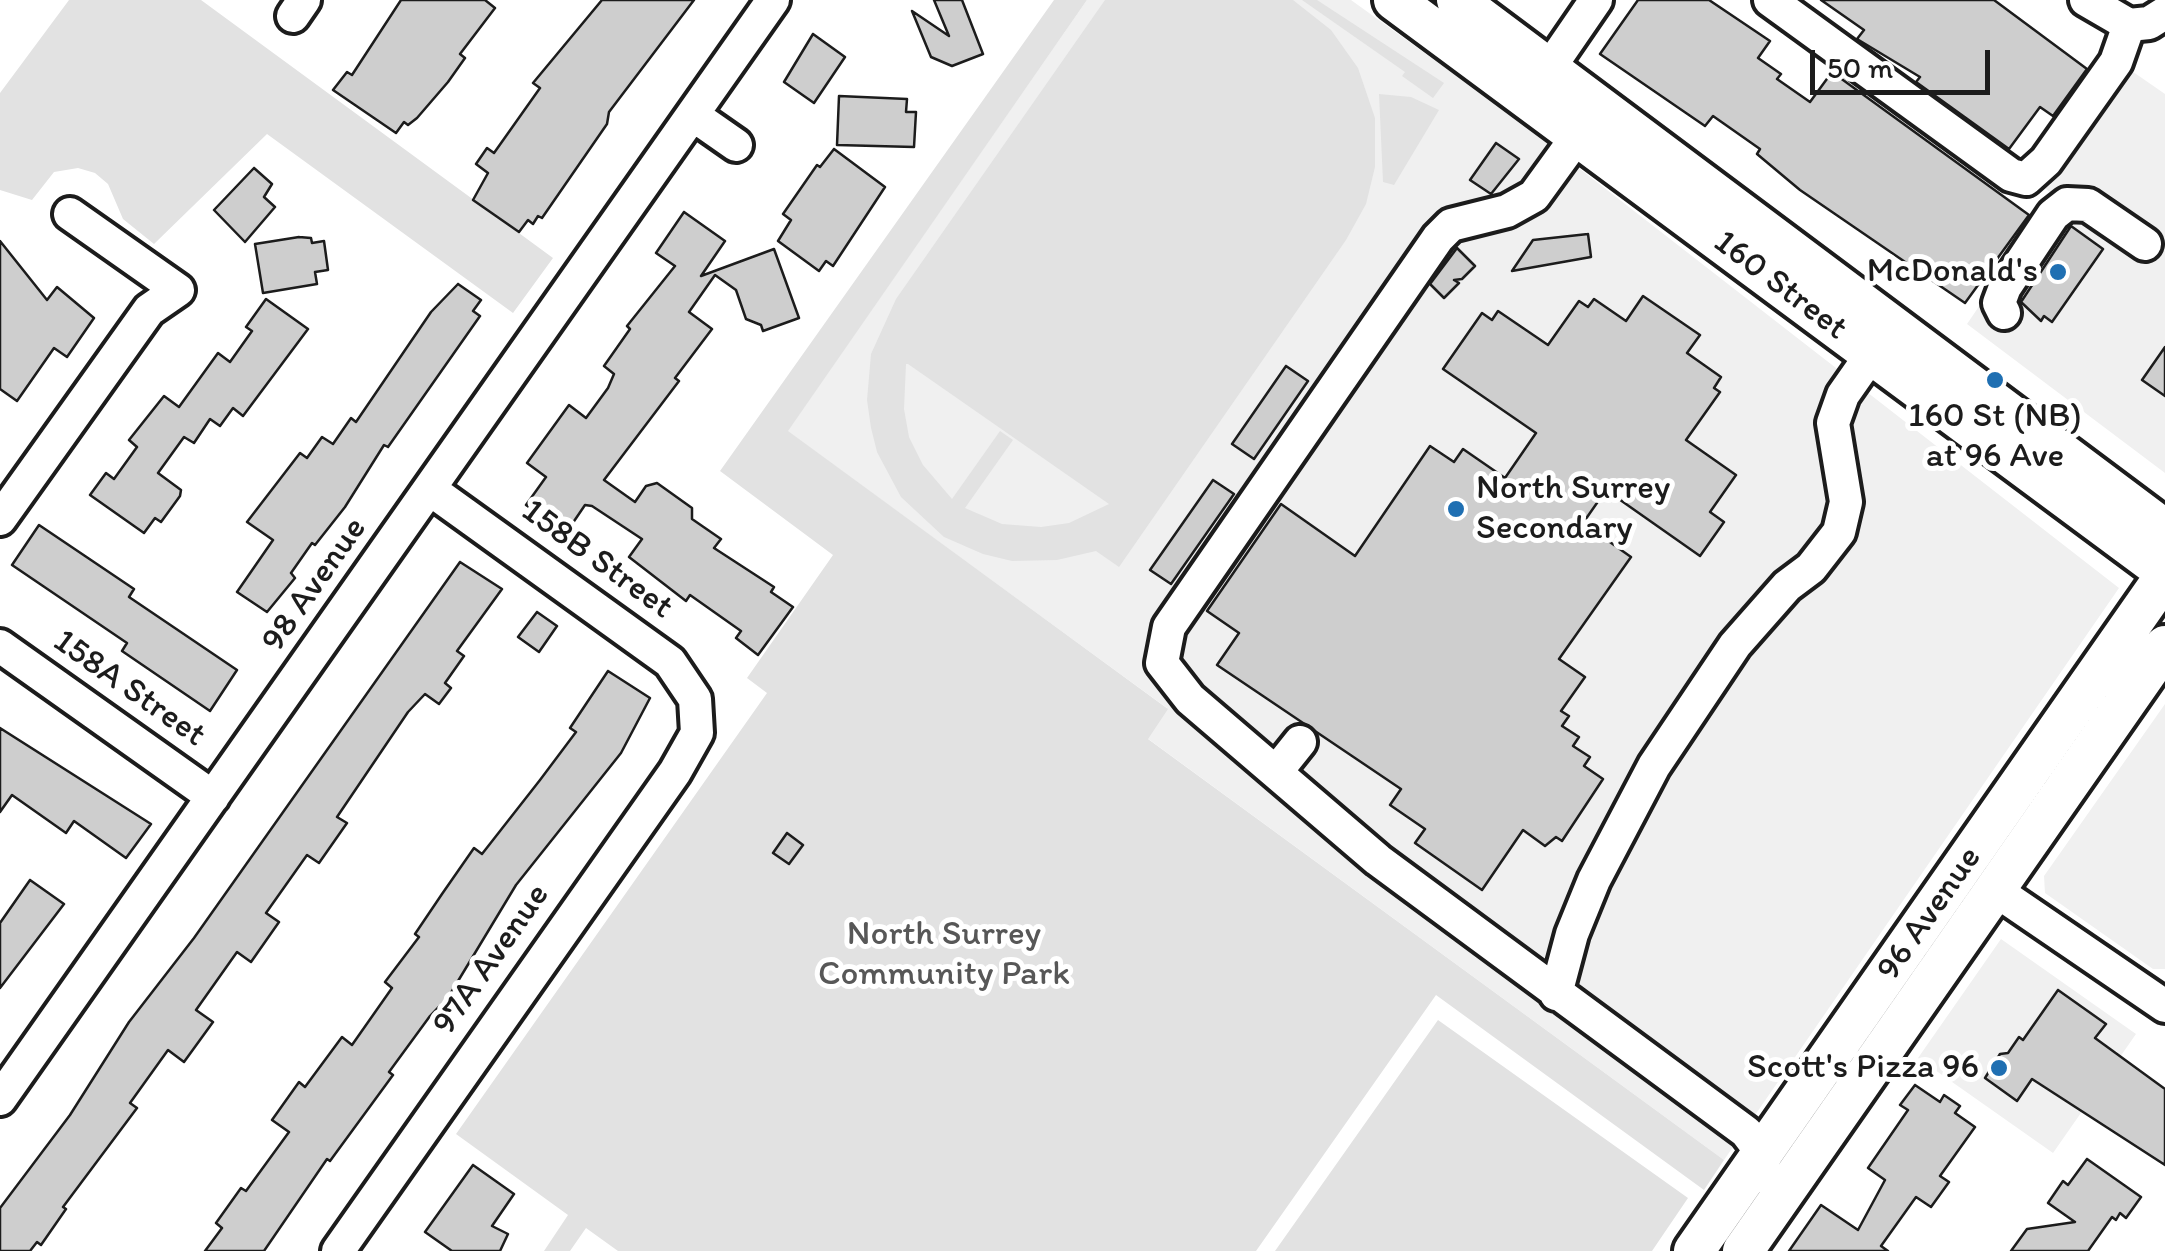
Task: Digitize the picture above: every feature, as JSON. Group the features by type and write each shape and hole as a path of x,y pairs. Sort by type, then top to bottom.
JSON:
{"main road":[{"name":"160 Street","path":"1394,0 2165,574"},
{"name":"160 Street","path":"1458,0 2165,530"},
{"name":"96 Avenue","path":"1694,1251 2165,574"},
{"name":"96 Avenue","path":"1746,1247 2165,646"}],"street":[{"name":"98 Avenue","path":"0,1099 773,0"},
{"path":"1550,68 1596,0"},
{"path":"1770,0 1988,160 2011,175 2026,179 2046,161 2148,21 2086,0"},
{"path":"693,115 736,145"},
{"path":"1579,134 1542,186 1524,203 1451,226 1438,238 1170,627 1162,663 1174,684 1378,860 1746,1132 1762,1153 1767,1188 1746,1247"},
{"path":"2004,313 1999,303 2004,287 2054,215 2066,204 2088,205 2145,244"},
{"path":"0,519 149,310 178,290 70,214"},
{"path":"1556,994 1572,934 1594,880 1662,752 1735,645 1787,586 1811,568 1839,532 1846,502 1833,423 1843,395 1871,354"},
{"name":"158B Street","path":"431,490 670,662 690,687 698,710"},
{"name":"158A Street","path":"0,646 213,797"},
{"name":"97A Avenue","path":"338,1251 686,755 697,733 698,710"},
{"path":"1276,772 1300,742"},
{"path":"1995,890 2165,1006"}],"shaded area":[{"name":"North Surrey Secondary","path":"1087,0 1351,0 1508,113 2119,588 1724,1160 1147,738 1167,708 787,431"},
{"path":"2126,67 2165,94 2165,473 1967,324 2054,196 2037,181"},
{"path":"2165,704 2165,969 2153,969 2045,893 2044,876"},
{"path":"2001,939 2136,1034 2053,1153 1918,1058"}],"green space":[{"path":"69,0 201,0 553,258 513,313 267,134 154,244 123,219 108,184 95,173 78,168 54,172 32,200 0,190 0,93"},
{"name":"North Surrey Community Park","path":"1054,0 1087,0 788,431 1168,709 1148,739 1724,1160 1704,1190 1436,995 1256,1251 618,1251 586,1228 570,1251 544,1251 568,1215 456,1134 767,693 747,678 833,555 720,471"},
{"path":"1105,0 1293,0 1331,30 1358,68 1375,118 1375,167 1366,204 1346,240 1119,567 1096,551 1057,560 1012,561 983,554 944,537 901,497 877,452 867,400 871,354 896,299","holes":["908,364 1109,504 1069,523 1041,527 1002,524 965,508 1013,440 1000,431 952,499 923,465 909,437 904,409"]},
{"path":"1302,0 1317,0 1444,83 1433,98 1402,76 1405,72"},
{"path":"1379,94 1411,97 1439,110 1394,185 1383,182"},
{"path":"1438,1020 1688,1198 1652,1251 1275,1251"}],"building":[{"path":"401,0 485,0 495,8 460,54 465,58 448,82 417,118 408,125 404,122 396,133 333,90 347,72 352,75"},
{"path":"602,0 694,0 609,112 607,124 542,218 538,216 533,224 528,220 519,232 473,200 488,173 476,164 487,148 494,153 540,88 533,83"},
{"path":"934,0 962,0 983,54 952,66 931,57 912,11 949,36"},
{"path":"1638,0 1709,0 1770,41 1758,58 1781,74 1777,79 1810,102 1832,72 2029,215 1965,303 1800,190 1757,154 1760,149 1713,116 1705,126 1600,54"},
{"path":"1821,0 1994,0 2087,69 2053,116 2040,107 2009,149 1916,82 1920,77 1857,39 1864,30"},
{"path":"813,34 845,57 814,103 784,82"},
{"path":"839,96 907,99 906,112 916,112 914,147 837,145"},
{"path":"1496,143 1519,159 1491,194 1470,180"},
{"path":"834,149 885,187 833,266 826,261 819,271 778,241 791,220 783,214 817,165 820,167"},
{"path":"254,168 272,184 264,197 275,207 245,242 214,210"},
{"path":"684,212 725,241 701,276 774,249 799,318 763,331 761,325 746,319 736,290 715,275 689,312 712,329 675,378 679,381 604,480 635,502 646,486 657,483 692,508 692,519 721,539 714,548 774,587 771,592 793,607 758,655 736,638 741,631 690,595 686,601 629,557 642,539 592,506 585,505 566,533 526,505 546,477 527,463 569,405 586,418 608,388 614,374 604,366 630,329 627,326 675,266 656,253"},
{"name":"McDonald's","path":"2071,226 2103,249 2052,322 2044,316 2041,321 2021,302"},
{"path":"1588,234 1591,257 1512,271 1533,240"},
{"path":"311,238 312,243 324,241 328,270 315,272 317,284 263,293 255,244"},
{"path":"0,241 47,300 57,287 94,318 67,357 54,348 17,401 0,389"},
{"path":"1457,248 1475,266 1462,279 1454,280 1459,283 1444,298 1430,284"},
{"path":"458,284 481,300 473,311 480,316 388,447 384,445 345,507 315,545 312,543 291,573 295,578 267,612 237,592 273,540 247,522 300,453 307,458 322,437 333,444 351,418 356,422 431,312"},
{"path":"1643,296 1700,335 1687,353 1721,377 1714,388 1720,392 1686,440 1736,475 1710,512 1724,522 1700,556 1606,490 1583,523 1631,557 1559,659 1585,677 1561,711 1569,716 1562,726 1579,737 1573,746 1590,757 1584,766 1603,779 1562,841 1556,837 1545,846 1523,830 1482,890 1415,843 1425,829 1390,805 1401,789 1217,665 1239,633 1207,611 1281,504 1355,556 1430,446 1454,462 1463,449 1505,478 1536,433 1443,369 1482,313 1492,320 1498,311 1548,345 1579,301 1588,307 1594,299 1626,321"},
{"path":"266,299 308,329 243,416 233,408 220,426 210,419 194,443 184,437 158,473 181,490 180,496 161,522 155,518 144,533 90,495 106,473 114,479 137,447 129,440 164,396 179,407 218,353 230,362 252,331 246,327"},
{"path":"2165,347 2165,396 2142,380"},
{"path":"1286,366 1308,381 1254,459 1232,444"},
{"path":"1213,480 1234,494 1171,584 1150,570"},
{"path":"39,525 134,589 129,597 237,670 210,711 122,651 127,643 12,565"},
{"path":"460,562 502,589 457,651 464,656 445,683 451,688 439,704 425,694 408,712 337,817 347,823 319,863 307,855 266,913 279,922 251,962 237,952 196,1010 213,1022 184,1062 168,1050 130,1103 137,1108 63,1207 66,1209 41,1245 37,1242 30,1251 0,1251 0,1208 70,1115 129,1022 194,938"},
{"path":"537,612 557,626 539,652 518,637"},
{"path":"608,671 650,698 621,753 516,885 449,996 389,1072 393,1075 330,1161 327,1159 264,1251 205,1251 222,1228 216,1223 241,1188 246,1191 289,1132 272,1120 299,1082 305,1087 342,1037 352,1045 392,988 385,982 419,937 415,934 442,894 474,848 482,854 576,732 570,728"},
{"path":"0,728 151,824 126,858 74,821 66,833 12,795 0,812"},
{"path":"787,833 803,845 789,864 773,853"},
{"path":"30,880 64,904 0,988 0,923"},
{"path":"2058,990 2106,1024 2095,1038 2165,1089 2165,1165 2032,1079 2017,1101 1985,1078 2000,1054 2008,1053 2019,1037 2023,1040"},
{"path":"1915,1085 1940,1102 1944,1095 1960,1106 1955,1113 1975,1127 1940,1176 1949,1182 1931,1207 1916,1197 1881,1246 1888,1251 1789,1251 1821,1205 1858,1230 1885,1180 1868,1168 1908,1110 1900,1105"},
{"path":"2087,1159 2141,1197 2126,1218 2120,1213 2116,1220 2112,1217 2088,1251 2011,1251 2027,1229 2075,1222 2048,1203 2063,1181 2068,1185"},
{"path":"473,1165 514,1194 492,1226 508,1234 500,1251 452,1251 425,1232"}],"place":[{"name":"McDonald's","path":"2058,272"},
{"name":"160 St (NB) at 96 Ave","path":"1995,380"},
{"name":"North Surrey Secondary","path":"1456,509"},
{"name":"Scott's Pizza 96","path":"1999,1068"}]}
